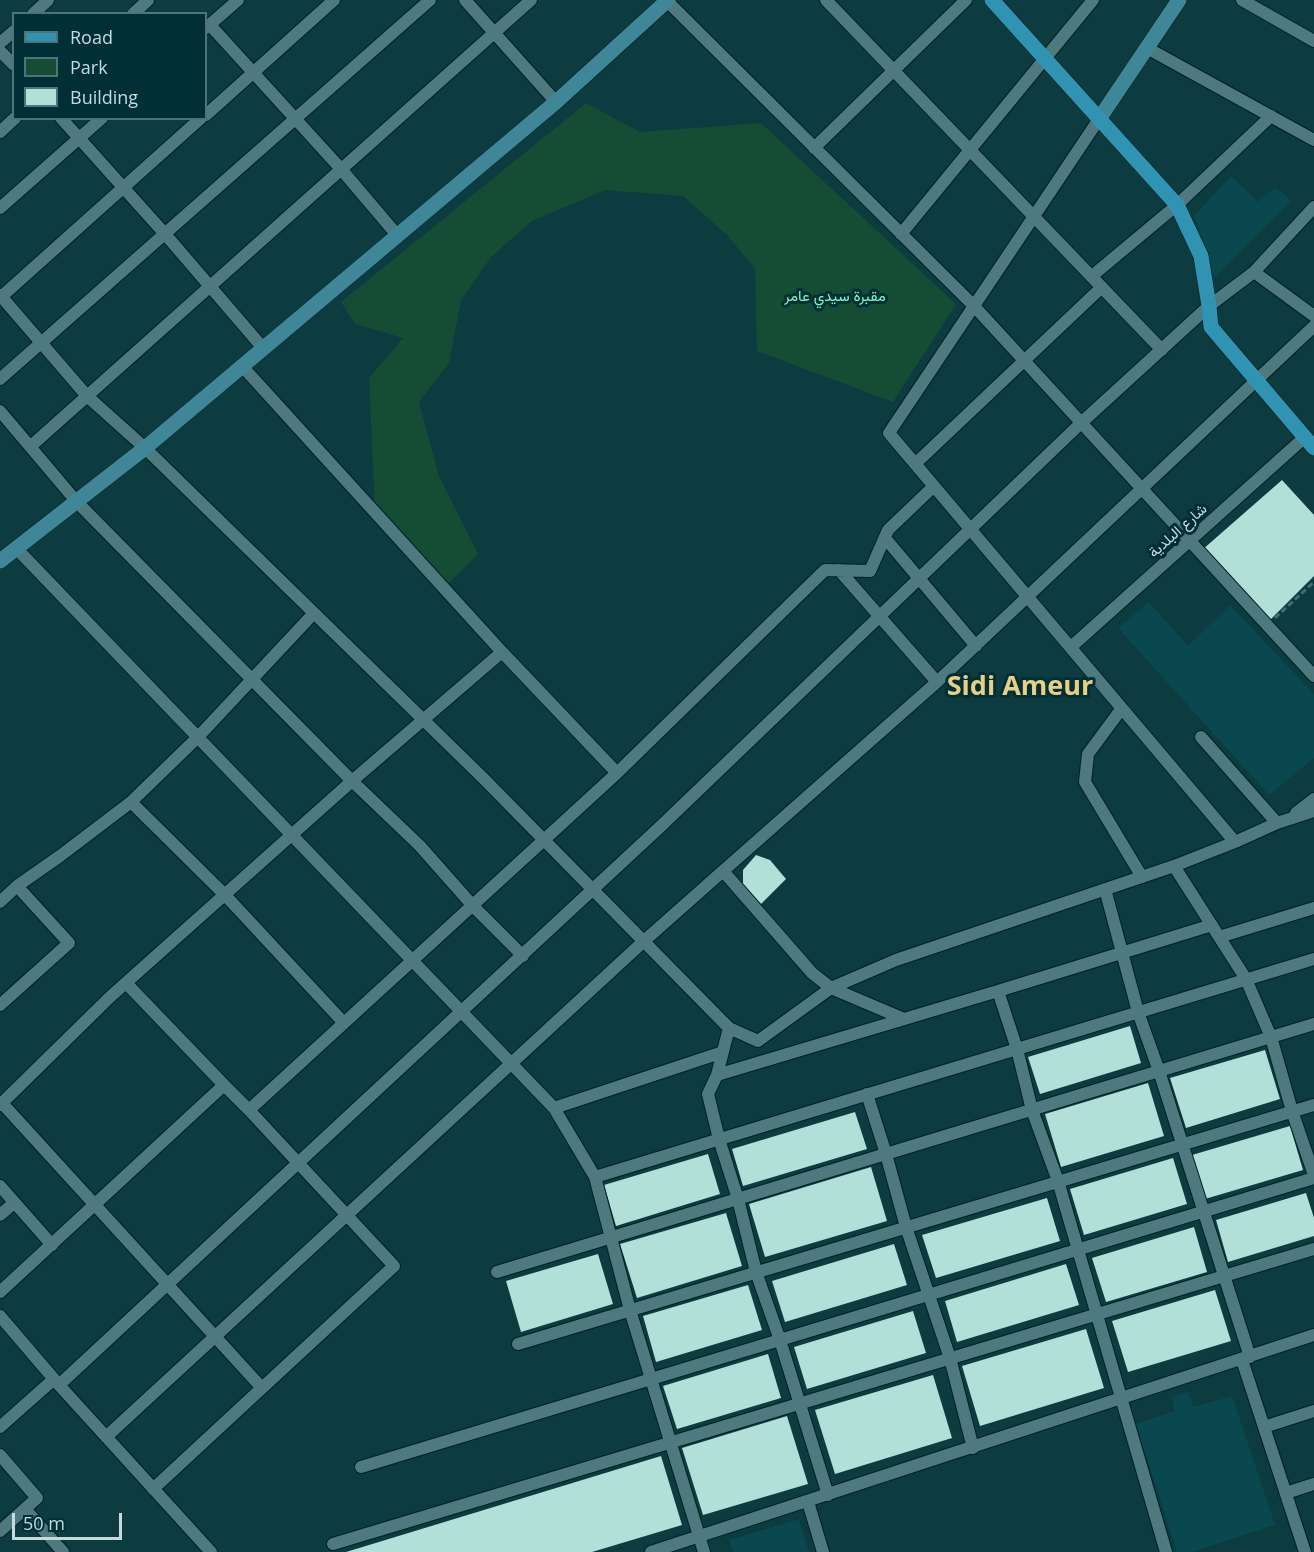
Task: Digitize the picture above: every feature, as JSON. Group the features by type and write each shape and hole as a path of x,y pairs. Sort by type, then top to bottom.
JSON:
{"main road":[{"path":"0,561 145,448 556,102 667,0"},
{"path":"992,0 1177,205 1201,256 1211,327 1309,443"},
{"path":"1099,119 1179,0"}],"street":[{"path":"35,12 48,0"},
{"path":"135,12 148,0"},
{"path":"238,0 208,26 254,72 397,235"},
{"path":"207,114 334,0"},
{"path":"0,379 430,0"},
{"path":"465,0 556,102"},
{"path":"31,446 531,0"},
{"path":"667,0 974,306 1314,676"},
{"path":"826,0 1162,350"},
{"path":"814,148 966,0"},
{"path":"901,234 1093,0"},
{"path":"1242,0 1314,40"},
{"path":"0,43 12,33"},
{"path":"1147,48 1314,140"},
{"path":"0,51 12,63"},
{"path":"1092,276 1177,205 1271,116"},
{"path":"1099,119 889,433 1235,842"},
{"path":"0,132 13,120"},
{"path":"64,120 263,348"},
{"path":"0,208 100,120"},
{"path":"199,120 1,296 87,396 145,448 545,840 729,1028 758,1041 831,988 896,960 1174,866 1277,823 1314,811"},
{"path":"0,1427 57,1382 167,1285 523,956 1081,423 1209,306 1254,272 1314,207"},
{"path":"1254,272 1314,316"},
{"path":"915,464 1102,287"},
{"path":"106,1437 644,941 937,682 1314,326"},
{"path":"242,366 502,652 618,773"},
{"path":"0,411 76,501 352,781 420,846 473,906 523,956"},
{"name":"شارع البلدية","path":"1071,647 1190,541 1309,443"},
{"path":"249,1110 618,773 825,570 870,571 888,530 934,486"},
{"path":"885,538 976,646"},
{"path":"16,548 554,1108 595,1177 630,1310 704,1552"},
{"path":"839,570 937,682"},
{"path":"0,902 17,886 131,802 198,737 314,613"},
{"path":"262,1388 1,1104 126,983 352,781 502,652"},
{"path":"1122,708 1088,754 1085,782 1142,877"},
{"path":"1201,737 1277,823"},
{"path":"1290,819 1314,799"},
{"path":"131,802 225,895 344,1023"},
{"path":"361,1467 1314,1177 1271,1037 1246,979 1174,866"},
{"path":"723,871 812,973 831,988 904,1019"},
{"path":"0,1005 69,943 17,886"},
{"path":"1105,889 1138,1012 1224,1276 1264,1427 1303,1546 1314,1536"},
{"path":"1219,937 1314,908"},
{"path":"717,1075 1212,925"},
{"path":"595,1177 1314,959"},
{"path":"126,983 348,1214 394,1266 153,1489"},
{"path":"998,991 1017,1049 1032,1110 1058,1181 1079,1249 1096,1315 1123,1399 1166,1552"},
{"path":"497,1272 1314,1024"},
{"path":"729,1028 717,1075 708,1094 756,1272 780,1340 828,1495"},
{"path":"554,1108 723,1052"},
{"path":"0,1292 224,1085"},
{"path":"867,1094 906,1227 950,1358 973,1448"},
{"path":"518,1344 1314,1104"},
{"path":"0,1186 52,1245"},
{"path":"0,1215 14,1203"},
{"path":"333,1544 1314,1249"},
{"path":"1,1320 211,1552"},
{"path":"651,1552 1314,1335"},
{"path":"1264,1427 1314,1411"},
{"path":"0,1455 37,1498 0,1531"},
{"path":"1286,1493 1314,1484"},
{"path":"808,1502 822,1552"},
{"path":"25,1509 63,1552"}],"path":[{"path":"1268,625 1314,582"}],"shaded area":[{"path":"1231,176 1258,202 1275,187 1292,201 1214,278 1208,252 1194,216"},
{"path":"1149,602 1188,646 1230,605 1314,694 1314,758 1269,795 1118,628"},
{"path":"1188,1392 1193,1407 1232,1396 1275,1525 1192,1552 1177,1552 1136,1424 1175,1411 1172,1397"},
{"path":"799,1519 809,1552 733,1552 729,1540"}],"green space":[{"name":"مقبرة سيدي عامر","path":"586,103 640,132 761,123 956,304 893,402 757,351 755,269 729,237 683,196 605,190 532,221 491,257 461,301 449,363 419,402 439,476 478,554 445,587 375,510 369,378 403,338 355,324 341,302"}],"building":[{"path":"1282,480 1314,515 1314,576 1268,622 1202,550"},
{"path":"756,855 770,860 786,879 761,904 743,884 743,870"},
{"path":"1130,1026 1141,1063 1040,1094 1028,1057"},
{"path":"1265,1050 1280,1099 1186,1128 1170,1078"},
{"path":"1148,1083 1164,1136 1061,1167 1045,1114"},
{"path":"855,1112 867,1149 743,1186 732,1149"},
{"path":"1290,1126 1303,1170 1205,1199 1192,1155"},
{"path":"708,1154 720,1194 616,1226 604,1185"},
{"path":"1173,1158 1187,1204 1084,1235 1070,1189"},
{"path":"871,1167 887,1221 765,1257 749,1204"},
{"path":"1306,1193 1314,1218 1314,1236 1228,1262 1216,1220"},
{"path":"1047,1198 1060,1241 936,1278 922,1235"},
{"path":"726,1213 742,1266 637,1298 620,1244"},
{"path":"1194,1227 1207,1272 1106,1302 1092,1258"},
{"path":"894,1244 907,1285 785,1322 772,1281"},
{"path":"598,1254 613,1304 521,1332 506,1281"},
{"path":"1066,1264 1079,1305 957,1342 945,1301"},
{"path":"748,1285 762,1330 656,1362 643,1316"},
{"path":"1215,1290 1231,1341 1128,1372 1112,1321"},
{"path":"913,1311 926,1353 807,1389 794,1347"},
{"path":"1086,1329 1104,1388 980,1426 962,1366"},
{"path":"768,1354 781,1398 677,1429 663,1386"},
{"path":"933,1375 952,1438 835,1474 815,1410"},
{"path":"787,1416 808,1484 703,1515 682,1448"},
{"path":"661,1456 682,1525 592,1552 346,1552"}],"district":[{"name":"Sidi Ameur","path":"1020,687"}]}
